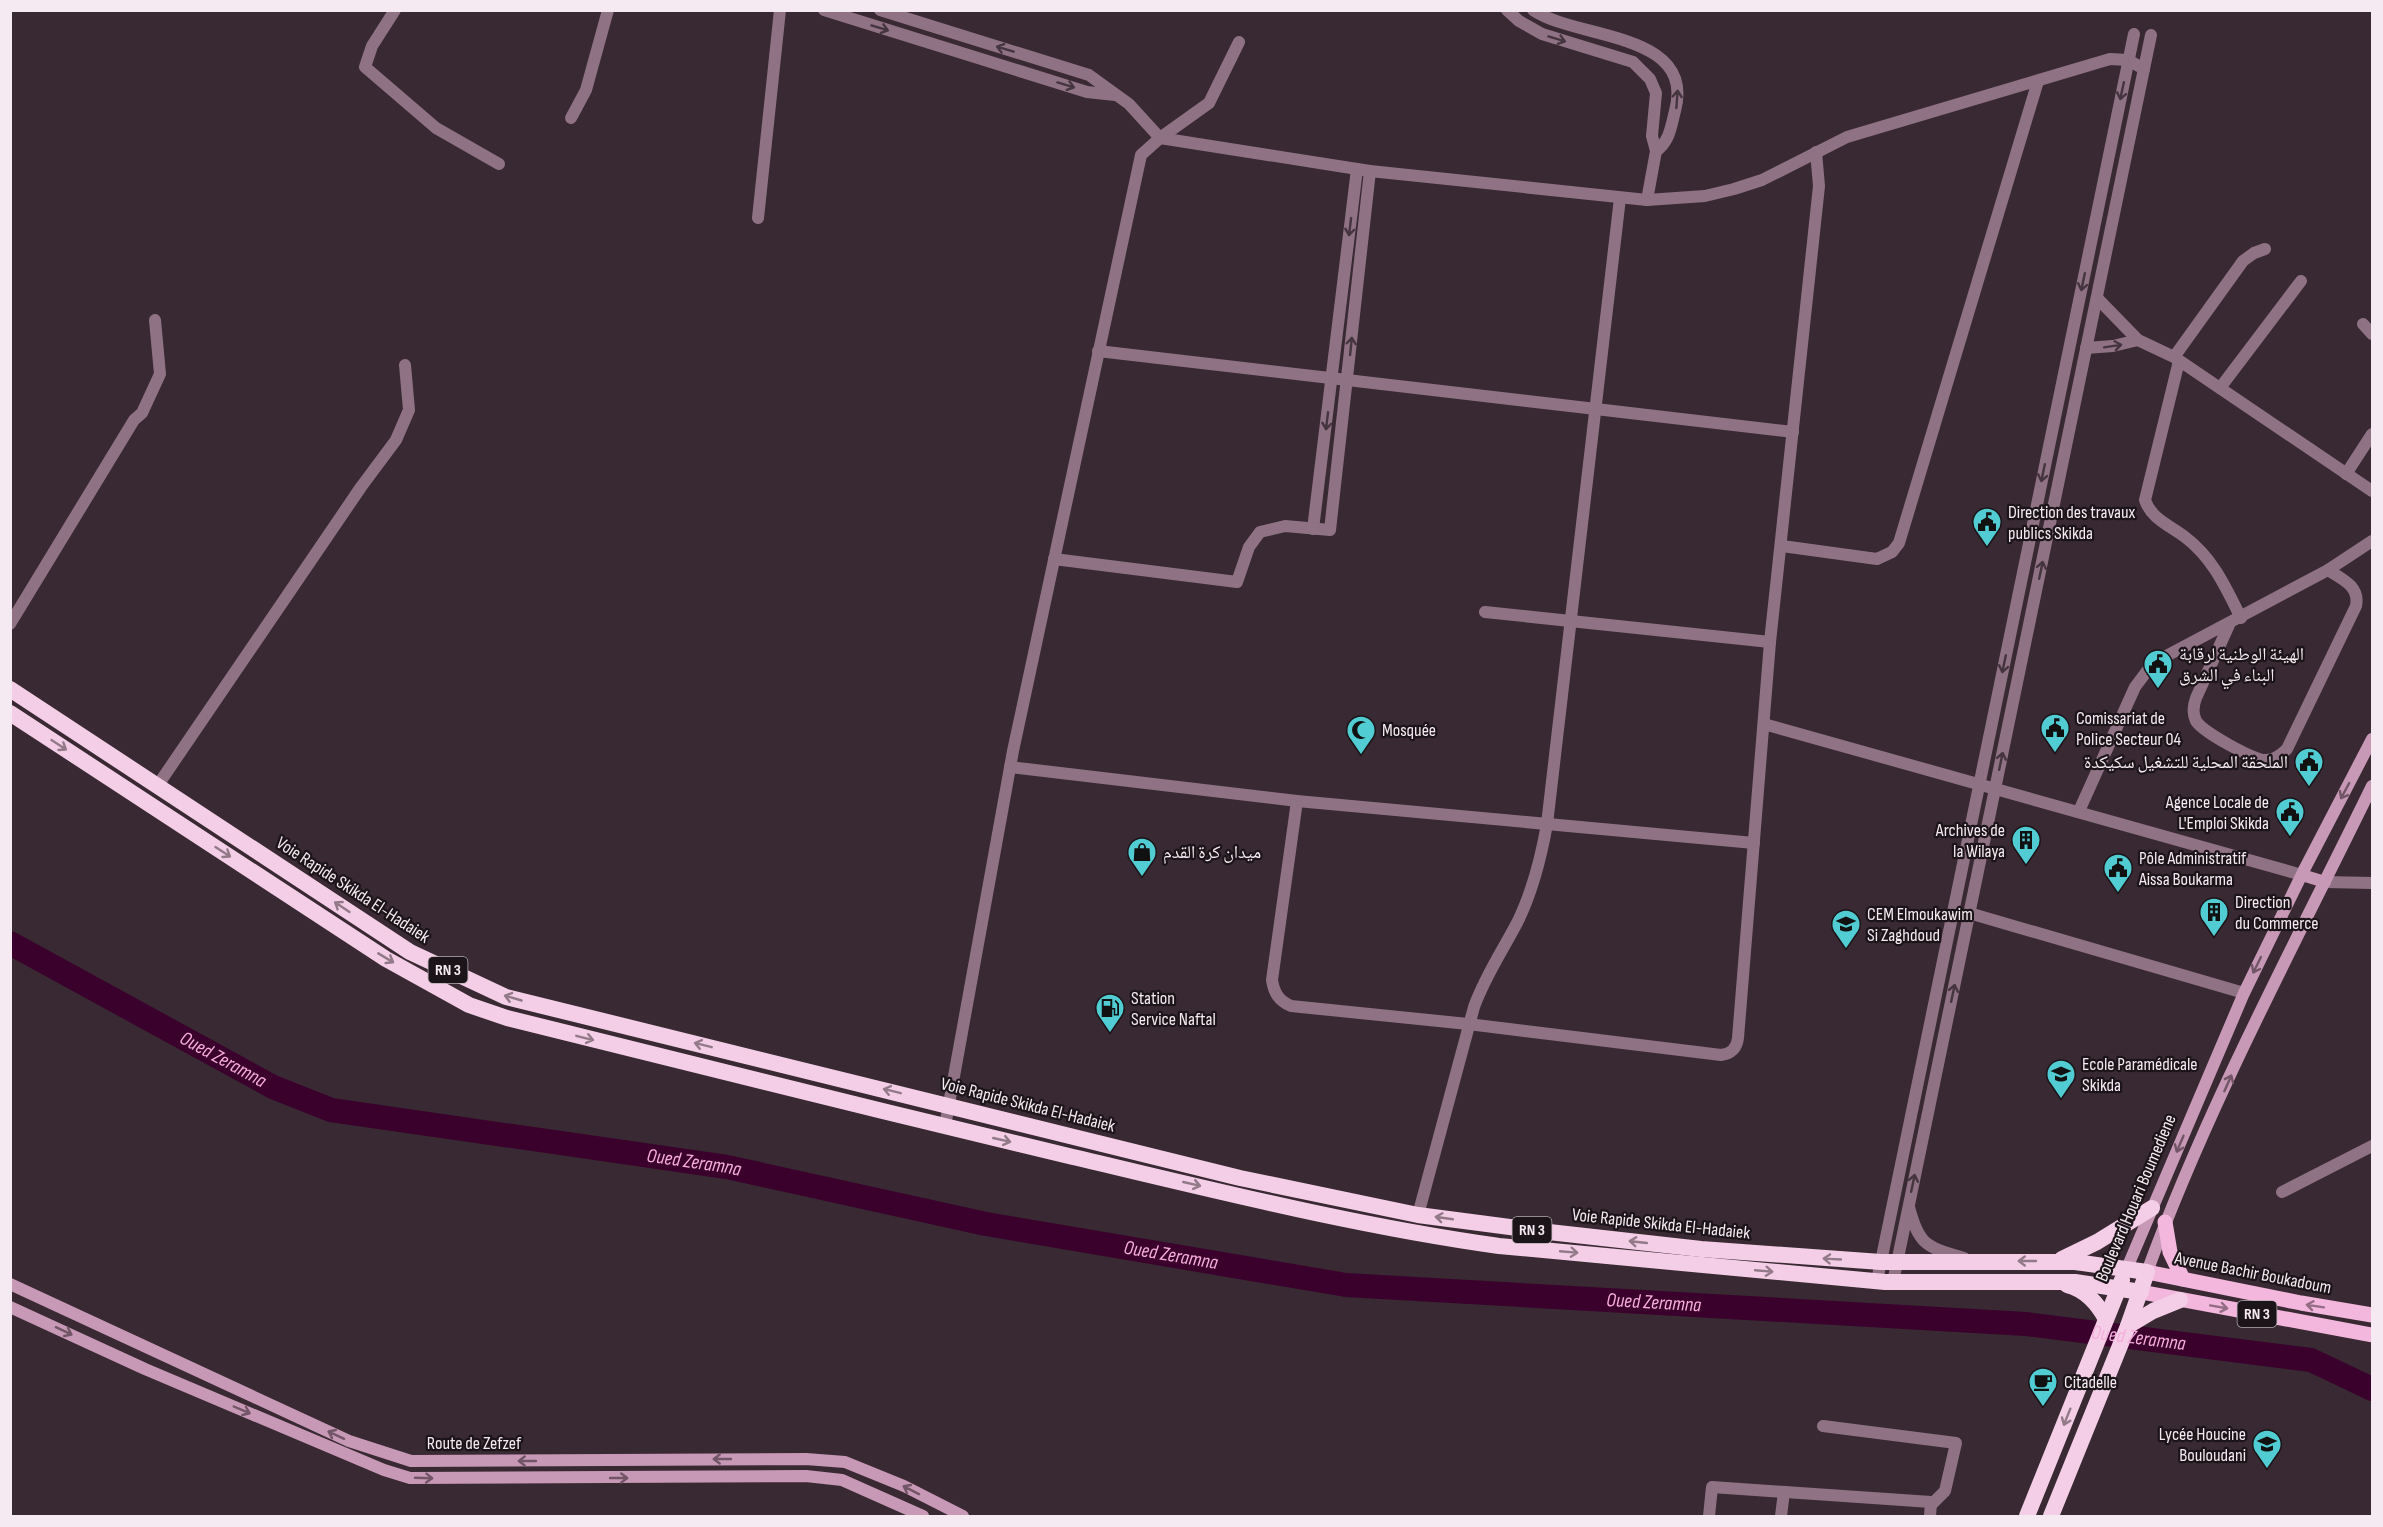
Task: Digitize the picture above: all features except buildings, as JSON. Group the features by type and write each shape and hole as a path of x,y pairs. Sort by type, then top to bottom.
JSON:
{"highway":[{"name":"Voie Rapide Skikda El-Hadaiek","path":"10,689 410,952 506,997 1240,1178 1418,1215 1701,1249 1889,1261 2075,1262 2127,1268"},
{"name":"Voie Rapide Skikda El-Hadaiek","path":"10,713 386,959 469,1005 507,1018 945,1126 1301,1209 1448,1239 1499,1246 1885,1282 2076,1282 2118,1288"},
{"path":"2058,1262 2106,1237 2152,1208"},
{"name":"Avenue Bachir Boukadoum","path":"2127,1268 2147,1272"},
{"name":"Boulevard Houari Boumediene","path":"2027,1516 2127,1268"},
{"name":"Boulevard Houari Boumediene","path":"2050,1516 2128,1326 2147,1272"},
{"path":"2056,1282 2072,1286 2086,1294 2098,1305 2106,1319"},
{"name":"RN 3","path":"2118,1288 2141,1292"},
{"path":"2128,1326 2153,1311 2180,1300"}],"main road":[{"name":"Boulevard Houari Boumediene","path":"2127,1268 2244,993 2373,739"},
{"name":"Boulevard Houari Boumediene","path":"2147,1272 2165,1222 2267,996 2373,786"},
{"path":"2302,875 2325,882"},
{"path":"2165,1222 2170,1252 2183,1279"},
{"name":"Avenue Bachir Boukadoum","path":"2147,1272 2373,1315"},
{"name":"Route de Zefzef","path":"10,1284 349,1441 411,1461 806,1458 845,1462 904,1486 963,1516"},
{"name":"RN 3","path":"2141,1292 2373,1335"},
{"name":"Route de Zefzef","path":"11,1309 384,1470 410,1478 806,1476 843,1480 923,1516"}],"street":[{"path":"395,10 372,46 365,67 436,128 499,164"},
{"path":"571,118 586,90 609,10"},
{"path":"758,218 780,10"},
{"path":"824,10 1087,92 1116,95"},
{"path":"880,10 1089,75 1129,104 1160,138 1364,170 1647,200 1686,198 1734,189 1762,180 1816,152 1864,131 2110,59 2128,60 2144,69"},
{"path":"1507,10 1519,21 1542,34 1626,59 1640,67 1650,79 1656,93 1652,136 1656,151 1647,200"},
{"path":"1533,10 1551,20 1644,47 1669,65 1677,85 1677,106 1669,136 1656,151"},
{"path":"1885,1282 1979,783 2134,34"},
{"path":"1889,1261 1908,1205 2151,35"},
{"path":"945,1126 1010,767 1141,155 1160,138 1209,103 1239,42"},
{"path":"1782,546 1877,558 1893,552 1899,543 2038,81"},
{"path":"1297,801 1272,980 1275,994 1292,1006 1468,1024 1721,1055 1731,1052 1738,1038 1770,642 1819,186 1816,152"},
{"path":"1313,529 1332,378 1364,170"},
{"path":"1054,559 1237,582 1249,547 1260,532 1285,526 1330,530 1347,380 1364,170"},
{"path":"1418,1215 1468,1024 1487,975 1527,901 1541,860 1620,198"},
{"path":"2241,618 2218,573 2208,560 2183,536 2152,515 2145,500 2177,359 2244,261 2254,252 2265,249"},
{"path":"2220,388 2301,281"},
{"path":"2097,298 2139,340 2177,359 2373,492"},
{"path":"10,624 134,420 142,413 160,374 155,320"},
{"path":"2363,324 2373,334"},
{"path":"2086,348 2113,346 2139,340"},
{"path":"1098,351 1793,432"},
{"path":"158,785 361,487 396,440 409,410 405,365"},
{"path":"2346,474 2373,434"},
{"path":"2079,811 2140,678 2162,658 2229,625 2328,570 2373,541"},
{"path":"2229,625 2196,698 2193,706 2194,715 2204,729 2259,759 2277,757 2287,748 2356,606 2357,596 2353,587 2328,570"},
{"path":"1485,612 1770,642"},
{"path":"1764,724 2302,875"},
{"path":"1010,767 1297,801 1754,843"},
{"path":"2325,882 2373,883"},
{"path":"1969,913 2244,993"},
{"path":"2282,1192 2373,1146"},
{"path":"1908,1205 1920,1238 1933,1248 1973,1261"},
{"path":"1823,1426 1956,1443 1945,1491 1931,1511"},
{"path":"1709,1516 1712,1486 1931,1502 1931,1511"},
{"path":"1781,1516 1784,1492"}],"waterway":[{"name":"Oued Zeramna","path":"10,943 273,1087 331,1110 727,1167 986,1224 1346,1285 2026,1324 2311,1360 2372,1389"}],"place":[{"name":"Direction des travaux publics Skikda","path":"1987,548"},
{"name":"الهيئة الوطنية لرقابة البناء في الشرق","path":"2158,690"},
{"name":"Comissariat de Police Secteur 04","path":"2055,754"},
{"name":"Mosquée","path":"1361,756"},
{"name":"الملحقة المحلية للتشغيل سكيكدة","path":"2309,788"},
{"name":"Agence Locale de L'Emploi Skikda","path":"2290,838"},
{"name":"Archives de la Wilaya","path":"2026,866"},
{"name":"ميدان كرة القدم","path":"1142,878"},
{"name":"Pôle Administratif Aissa Boukarma","path":"2118,894"},
{"name":"Direction du Commerce","path":"2214,938"},
{"name":"CEM Elmoukawim Si Zaghdoud","path":"1846,950"},
{"name":"Station Service Naftal","path":"1110,1034"},
{"name":"Ecole Paramédicale Skikda","path":"2061,1100"},
{"name":"Citadelle","path":"2043,1408"},
{"name":"Lycée Houcine Bouloudani","path":"2267,1470"}]}
